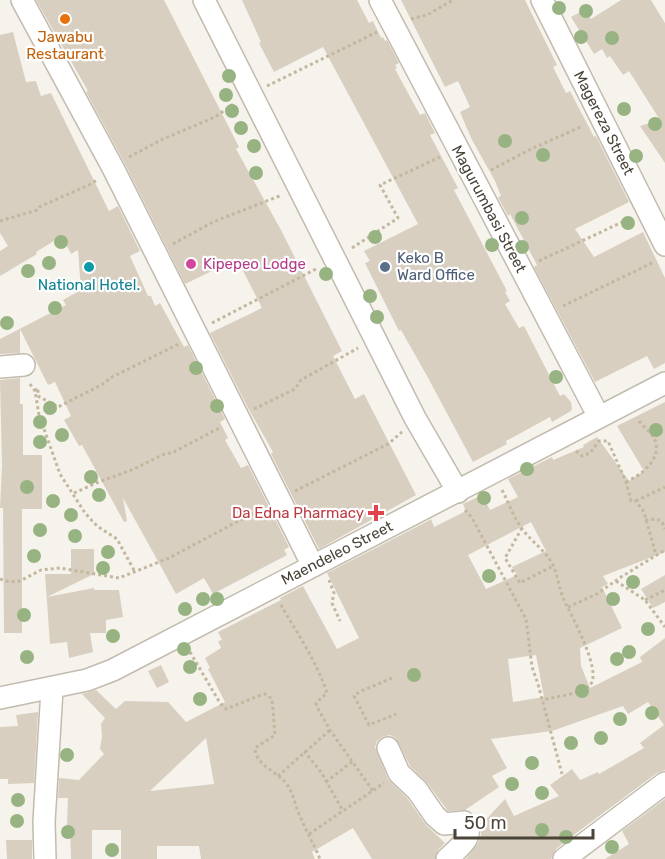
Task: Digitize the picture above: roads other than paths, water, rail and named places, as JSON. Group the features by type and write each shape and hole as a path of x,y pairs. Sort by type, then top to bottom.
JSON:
{"street":[{"path":"22,0 113,168 279,498 316,564"},
{"path":"204,0 415,418 458,492"},
{"name":"Magurumbasi Street","path":"380,0 599,417"},
{"name":"Magereza Street","path":"542,0 648,210 660,253"},
{"path":"0,367 24,365"},
{"name":"Maendeleo Street","path":"0,698 87,680 113,670 665,383"},
{"path":"45,859 44,822 52,688"},
{"path":"388,748 399,773 417,790 435,816 444,824 464,822 466,825 469,833 467,839 447,859"},
{"path":"564,859 665,783"}],"place":[{"name":"Jawabu Restaurant","path":"65,19"},
{"name":"Kipepeo Lodge","path":"191,264"},
{"name":"National Hotel.","path":"89,267"},
{"name":"Keko B Ward Office","path":"385,267"},
{"name":"Da Edna Pharmacy","path":"376,513"}]}
